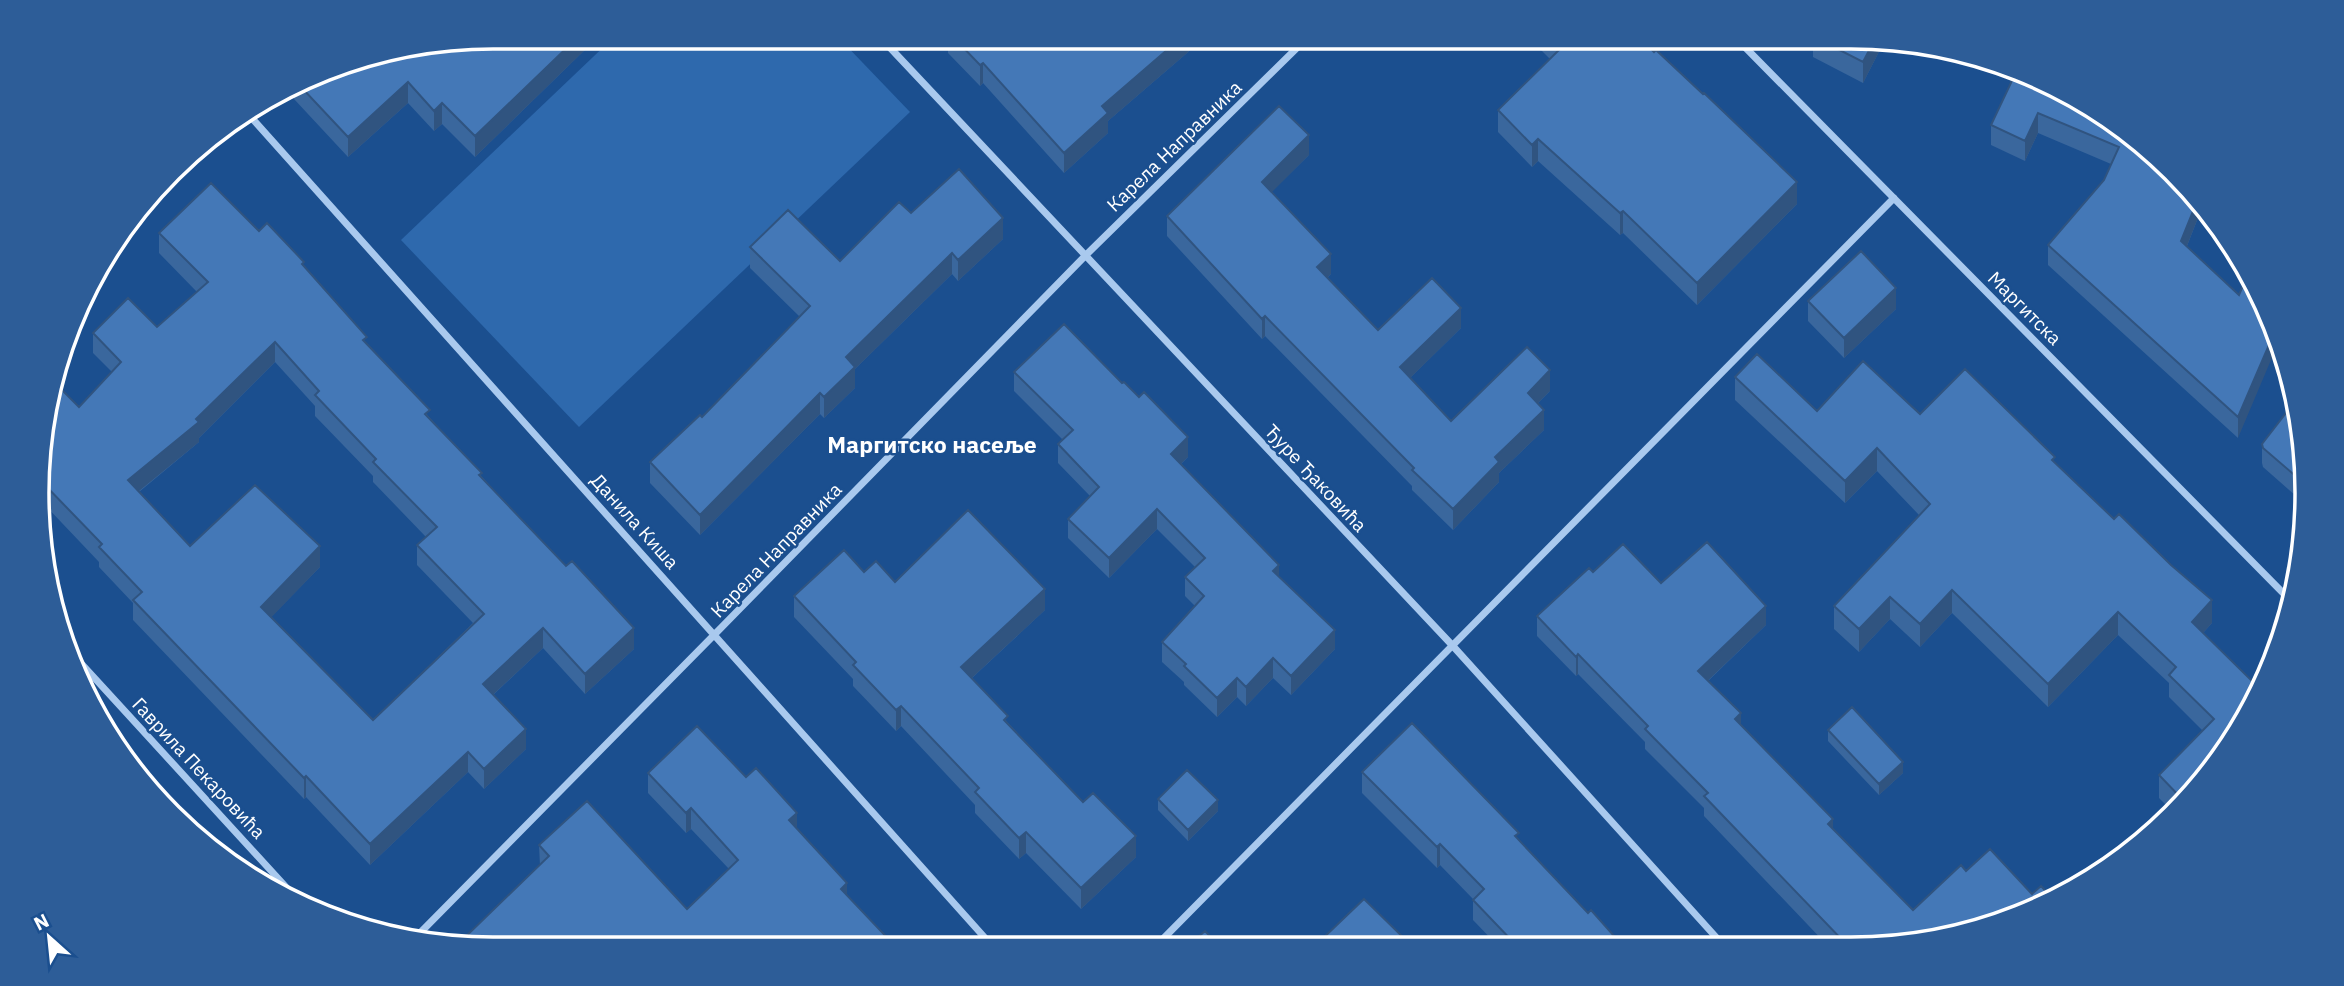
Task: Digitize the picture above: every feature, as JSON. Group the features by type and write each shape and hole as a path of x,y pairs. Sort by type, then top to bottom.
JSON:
{"street":[{"name":"Ђуре Ђаковића","path":"891,49 1452,645 1716,937"},
{"name":"Карела Направника","path":"422,931 1086,255 1296,49"},
{"name":"Маргитска","path":"1747,49 2283,593"},
{"name":"Данила Киша","path":"253,119 984,937"},
{"path":"1165,937 1894,198"},
{"name":"Гаврила Пекаровића","path":"85,668 283,884"}],"shaded area":[{"path":"601,49 850,49 910,112 579,427 401,240"}],"building":[{"path":"493,49 566,49 475,136 442,103 434,111 408,82 348,137 305,91 378,64 435,53"},
{"path":"965,49 1168,49 1102,106 1108,113 1064,153 983,63 980,65"},
{"path":"1560,49 1656,50 1797,182 1697,283 1623,211 1620,213 1538,139 1532,145 1498,110"},
{"path":"1838,49 1869,50 1863,62"},
{"path":"2012,80 2021,83 2073,108 2098,124 2144,159 2185,200 2193,211 2181,241 2239,295 2243,285 2269,345 2238,417 2048,245 2104,180 2119,147 2038,113 2025,141 1991,125"},
{"path":"1279,106 1309,135 1262,182 1331,254 1317,267 1378,330 1432,278 1461,308 1400,367 1451,421 1527,347 1550,370 1528,393 1544,410 1495,457 1499,462 1453,509 1412,470 1414,468 1265,316 1262,319 1167,216"},
{"path":"959,169 1003,218 958,260 952,253 846,357 855,367 824,397 820,393 700,515 650,462 700,415 702,417 810,306 750,247 788,210 840,261 899,202 911,213"},
{"path":"211,183 259,231 267,223 367,337 363,340 430,410 425,414 482,473 479,475 566,566 572,561 634,628 585,674 543,628 483,684 526,729 484,769 468,752 370,844 133,600 142,592 99,547 102,544 49,489 53,435 62,390 79,407 121,362 93,333 128,298 157,327 208,282 159,233","holes":["275,342 319,391 315,395 376,459 373,462 437,527 417,545 484,614 373,720 261,607 320,546 255,485 190,546 128,480 199,422 196,419"]},
{"path":"1861,251 1896,288 1844,338 1808,301"},
{"path":"1064,324 1122,383 1139,397 1144,392 1188,437 1171,454 1279,565 1273,571 1335,630 1291,676 1273,658 1246,687 1237,678 1217,698 1162,642 1204,596 1185,577 1205,558 1157,509 1109,558 1068,519 1099,487 1058,444 1073,430 1014,372"},
{"path":"1757,354 1817,411 1863,361 1920,414 1965,369 2055,457 2052,460 2114,519 2119,514 2171,565 2212,600 2192,622 2252,682 2220,740 2185,786 2177,794 2159,775 2214,719 2169,675 2176,667 2118,612 2048,684 1952,590 1920,624 1890,597 1859,629 1834,606 1930,504 1877,448 1845,481 1735,377"},
{"path":"2287,412 2294,475 2263,448 2262,444"},
{"path":"968,510 1045,589 961,667 1008,716 1004,720 1083,802 1093,793 1136,836 1081,888 1026,832 1019,838 975,792 979,788 901,706 896,710 853,665 856,662 794,596 844,550 864,572 876,561 895,582"},
{"path":"1707,542 1766,606 1698,671 1741,713 1735,719 1833,819 1828,824 1913,910 1961,865 1966,871 1990,849 2032,894 2041,886 2046,891 1966,922 1909,933 1839,937 1704,796 1708,793 1645,729 1648,726 1537,616 1589,568 1593,572 1623,544 1661,583"},
{"path":"1852,707 1903,762 1879,784 1828,730"},
{"path":"1412,723 1519,833 1515,836 1588,913 1591,910 1615,937 1508,937 1473,900 1484,889 1440,844 1437,847 1362,772"},
{"path":"697,726 746,777 756,768 797,813 789,820 847,883 841,889 887,937 466,936 549,856 539,845 587,801 687,909 738,860 691,808 686,813 648,773"},
{"path":"1187,770 1218,800 1188,830 1158,799"},
{"path":"1364,899 1403,937 1324,937"},
{"path":"1205,931 1211,937 1198,937"}],"district":[{"name":"Маргитско насеље","path":"932,445"}]}
